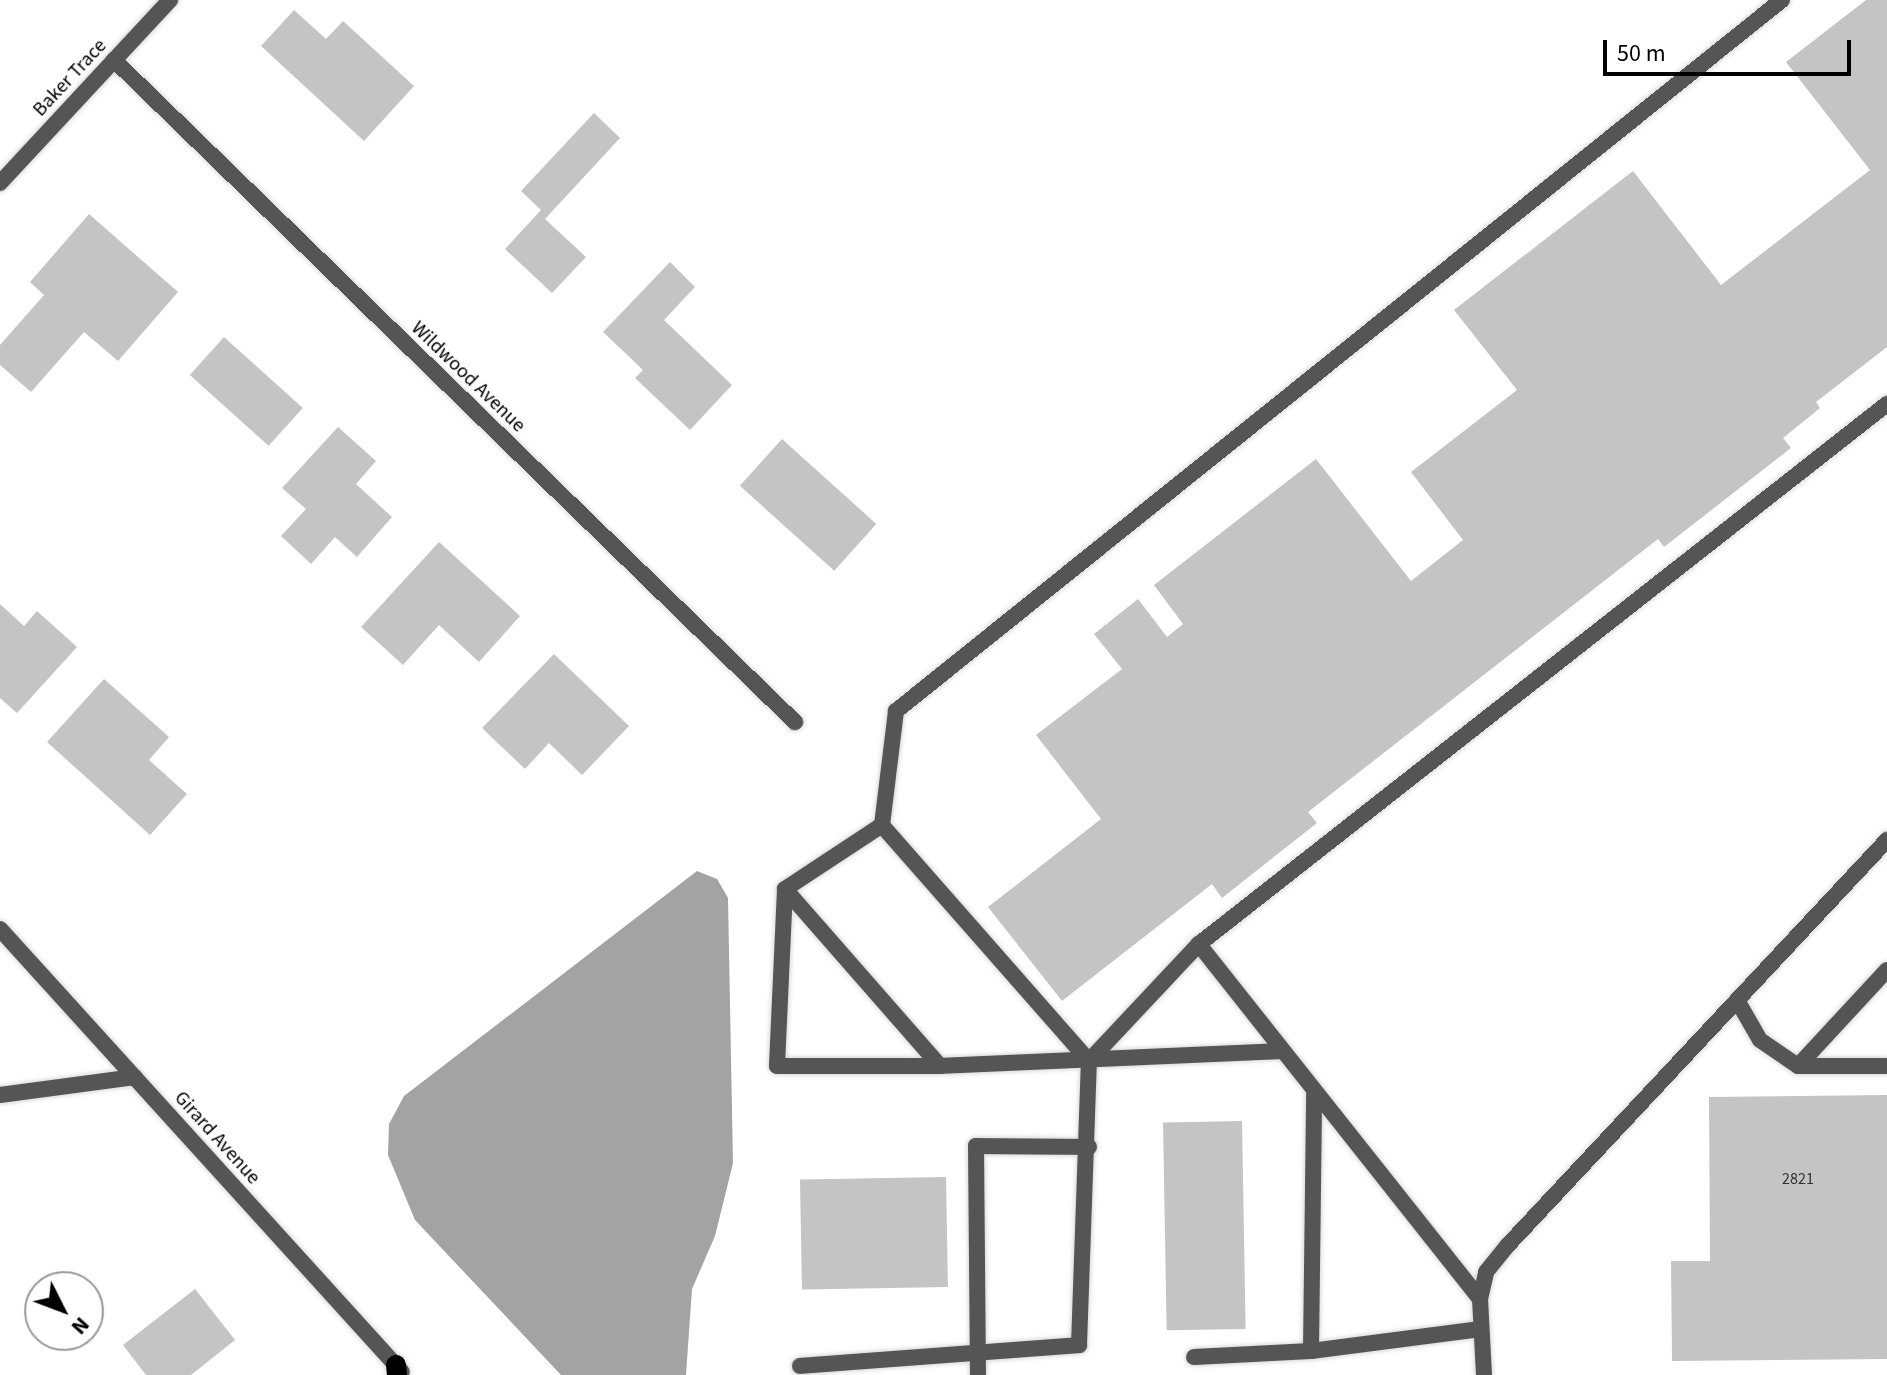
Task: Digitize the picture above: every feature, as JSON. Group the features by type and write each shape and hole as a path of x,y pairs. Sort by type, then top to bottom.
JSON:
{"street":[{"name":"Baker Trace","path":"0,183 170,0"},
{"path":"800,1366 1079,1345 1089,1147 1089,1061 882,825 896,711 1782,0"},
{"name":"Wildwood Avenue","path":"114,60 795,722"},
{"path":"1089,1061 1199,944 1887,404"},
{"path":"785,889 882,825"},
{"path":"1484,1375 1480,1299 1486,1272 1887,840"},
{"path":"785,889 777,1066 940,1066 1281,1051"},
{"path":"785,889 940,1066"},
{"name":"Girard Avenue","path":"0,929 399,1372"},
{"path":"1199,944 1314,1095 1480,1299"},
{"path":"1798,1066 1887,970"},
{"path":"1737,1000 1760,1040 1798,1066 1887,1066"},
{"path":"0,1095 135,1077"},
{"path":"1311,1351 1314,1095"},
{"path":"978,1375 976,1146 1089,1147"},
{"path":"1194,1357 1311,1351 1481,1329"}],"shaded area":[{"path":"697,871 717,879 728,898 733,1163 715,1236 692,1289 686,1375 561,1375 415,1220 388,1155 389,1124 404,1096"}],"building":[{"path":"1866,0 1887,0 1887,347 1816,402 1820,408 1783,438 1791,448 1664,547 1658,539 1308,812 1317,823 1222,898 1212,884 1062,1001 988,907 1101,819 1036,735 1122,669 1094,634 1138,599 1167,637 1183,624 1154,585 1316,459 1411,581 1463,540 1411,472 1517,390 1454,310 1633,171 1721,285 1870,170 1786,62"},
{"path":"294,10 326,39 343,21 414,86 364,141 261,46"},
{"path":"594,113 620,138 545,219 586,257 552,293 505,249 541,210 521,191"},
{"path":"89,214 178,292 118,361 84,332 31,392 0,365 0,345 44,295 30,282"},
{"path":"670,262 695,287 664,320 732,385 690,430 635,378 643,370 603,332"},
{"path":"224,337 303,408 269,446 190,375"},
{"path":"338,427 376,461 356,484 392,517 357,557 335,537 311,564 281,536 306,509 282,488"},
{"path":"782,439 876,524 834,571 740,486"},
{"path":"439,542 520,616 479,662 439,625 403,665 361,627"},
{"path":"0,604 24,626 37,611 77,647 17,713 0,698"},
{"path":"554,654 629,726 582,775 549,743 525,769 482,728"},
{"path":"104,679 169,737 149,760 187,794 150,835 47,742"},
{"path":"1887,1095 1887,1359 1672,1361 1671,1261 1710,1261 1709,1097"},
{"path":"1242,1121 1246,1329 1167,1330 1163,1122"},
{"path":"946,1177 948,1287 802,1290 800,1180"},
{"path":"195,1289 235,1340 191,1375 146,1375 123,1345"}]}
